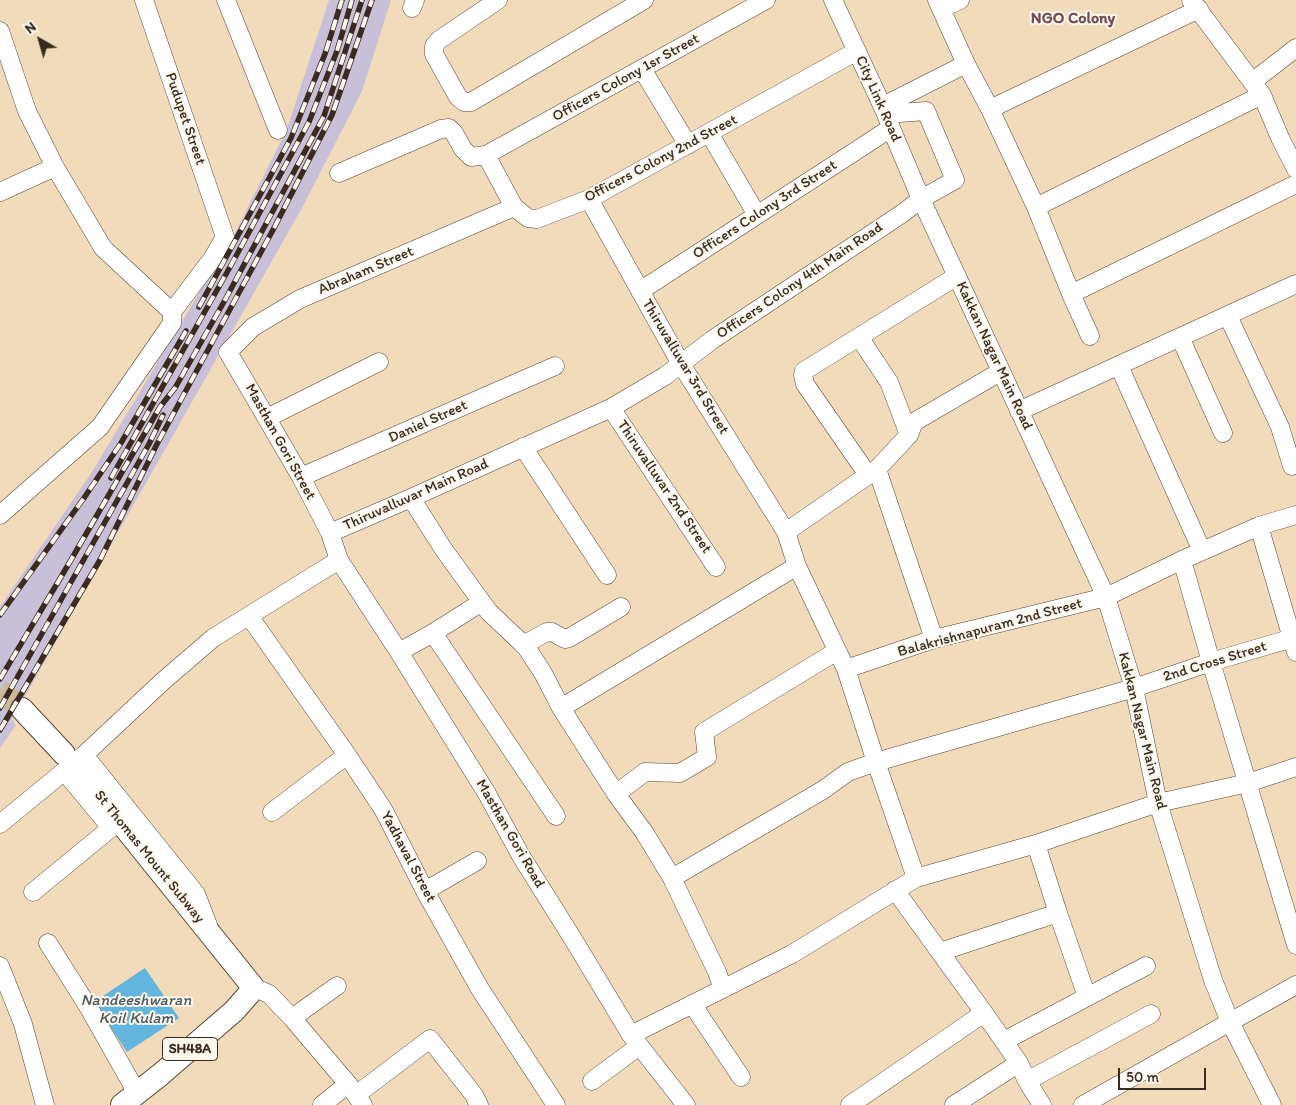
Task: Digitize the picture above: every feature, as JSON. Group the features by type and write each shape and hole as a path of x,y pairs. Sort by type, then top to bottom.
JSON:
{"main road":[{"name":"St Thomas Mount Subway","path":"22,710 74,764 253,987"},
{"name":"SH48A","path":"129,1099 160,1075 234,1010 253,987"}],"street":[{"name":"Pudupet Street","path":"144,0 225,237 212,259 172,312"},
{"path":"226,0 278,130"},
{"path":"498,0 439,40 434,46 434,54 458,97 464,102 470,102 644,0"},
{"name":"Officers Colony 1sr Street","path":"486,155 766,0"},
{"name":"City Link Road","path":"834,0 921,199"},
{"path":"960,0 939,4 966,64 990,109 1036,207 1090,336"},
{"path":"990,109 1195,5 1257,88 1296,169"},
{"path":"0,31 26,110 55,167 103,248 172,312 172,323 100,427 0,515"},
{"path":"1036,207 1257,88 1296,48"},
{"name":"Officers Colony 2nd Street","path":"514,207 528,218 537,219 589,199 857,51"},
{"name":"Officers Colony 3rd Street","path":"640,291 757,215 886,116 966,64"},
{"path":"642,69 688,145"},
{"name":"Officers Colony 4th Main Road","path":"681,364 712,340 903,213 921,199 955,180 926,111 886,116"},
{"path":"339,173 441,129 449,128 471,157 486,155 514,207"},
{"path":"709,133 757,215"},
{"path":"0,192 55,167"},
{"path":"1071,294 1296,184"},
{"name":"Thiruvalluvar 3rd Street","path":"589,199 681,364 786,532 797,566 846,669 916,878"},
{"name":"Kakkan Nagar Main Road","path":"921,199 1106,597 1134,688 1158,803 1213,980 1230,1022 1272,1105"},
{"name":"Abraham Street","path":"228,352 253,327 300,300 514,207"},
{"path":"934,639 873,472 805,384 802,375 804,371 957,276"},
{"path":"1018,411 1296,284"},
{"path":"1228,316 1280,426 1292,466"},
{"path":"859,337 889,382 909,436"},
{"path":"1180,337 1223,432"},
{"name":"Masthan Gori Street","path":"228,352 301,477 330,533"},
{"path":"267,418 379,362"},
{"name":"Thiruvalluvar Main Road","path":"339,560 330,533 611,408 681,364"},
{"name":"Daniel Street","path":"301,477 555,366"},
{"path":"1119,366 1202,551"},
{"path":"786,532 873,472 909,436 914,422 1000,372"},
{"name":"Thiruvalluvar 2nd Street","path":"611,408 716,566"},
{"path":"523,448 607,575"},
{"path":"411,498 444,550 489,612 523,645 543,674 560,708 616,794 644,832 672,878 717,972 723,989"},
{"name":"Balakrishnapuram 2nd Street","path":"846,669 934,639 1106,597 1182,560 1259,526 1296,515"},
{"path":"1259,526 1295,642"},
{"path":"0,824 74,764 162,682 213,638 339,560"},
{"name":"Masthan Gori Road","path":"339,560 486,792 521,856 635,1040 686,1105"},
{"path":"1182,560 1296,945"},
{"path":"560,708 797,566"},
{"path":"399,652 433,634 482,602"},
{"path":"523,645 547,632 552,632 566,639 569,638 621,607"},
{"name":"Yadhaval Street","path":"249,616 383,809 425,891 480,989 556,1105"},
{"path":"433,634 556,816"},
{"name":"2nd Cross Street","path":"672,878 823,790 848,772 876,762 1134,688 1211,662 1295,642"},
{"path":"616,794 645,772 680,773 707,757 704,732 837,651"},
{"path":"272,812 347,755"},
{"path":"74,764 111,828 181,915 213,938"},
{"path":"592,1081 635,1040 692,1004 792,954 916,878 1036,844 1158,803 1248,783 1296,767"},
{"path":"32,892 111,828"},
{"path":"1036,844 1087,997"},
{"path":"425,891 477,861"},
{"path":"895,890 1019,1063 1027,1081 1042,1105"},
{"path":"940,952 1058,913"},
{"path":"48,943 89,1008 129,1099"},
{"path":"0,966 23,1024 45,1105"},
{"path":"1004,1042 1146,966"},
{"path":"1083,1105 1296,985"},
{"path":"292,1018 337,986"},
{"path":"253,987 269,994 292,1018 356,1095"},
{"path":"692,1004 741,1077"},
{"path":"850,1105 984,1013"},
{"path":"1027,1081 1151,1014"},
{"path":"322,1105 356,1095 430,1039 474,1095 479,1105"},
{"path":"954,1105 1019,1063"}],"shaded area":[{"path":"329,0 391,0 362,91 302,208 12,719 16,725 0,748 0,607 92,472 236,231 287,129"}],"water":[{"name":"Nandeeshwaran Koil Kulam","path":"145,968 179,1018 127,1052 94,1002"}],"tunnel":[{"path":"0,690 22,709"}],"railway":[{"path":"199,307 291,138 325,54 342,0"},
{"path":"111,478 309,122 337,51 352,0"},
{"path":"0,679 160,407 175,388 225,300 324,116 362,0"},
{"path":"0,730 100,560 157,444 274,228 332,115 372,0"},
{"path":"0,615 121,443 186,331"},
{"path":"0,708 149,444 163,415"}],"district":[{"name":"NGO Colony","path":"1073,19"}]}
